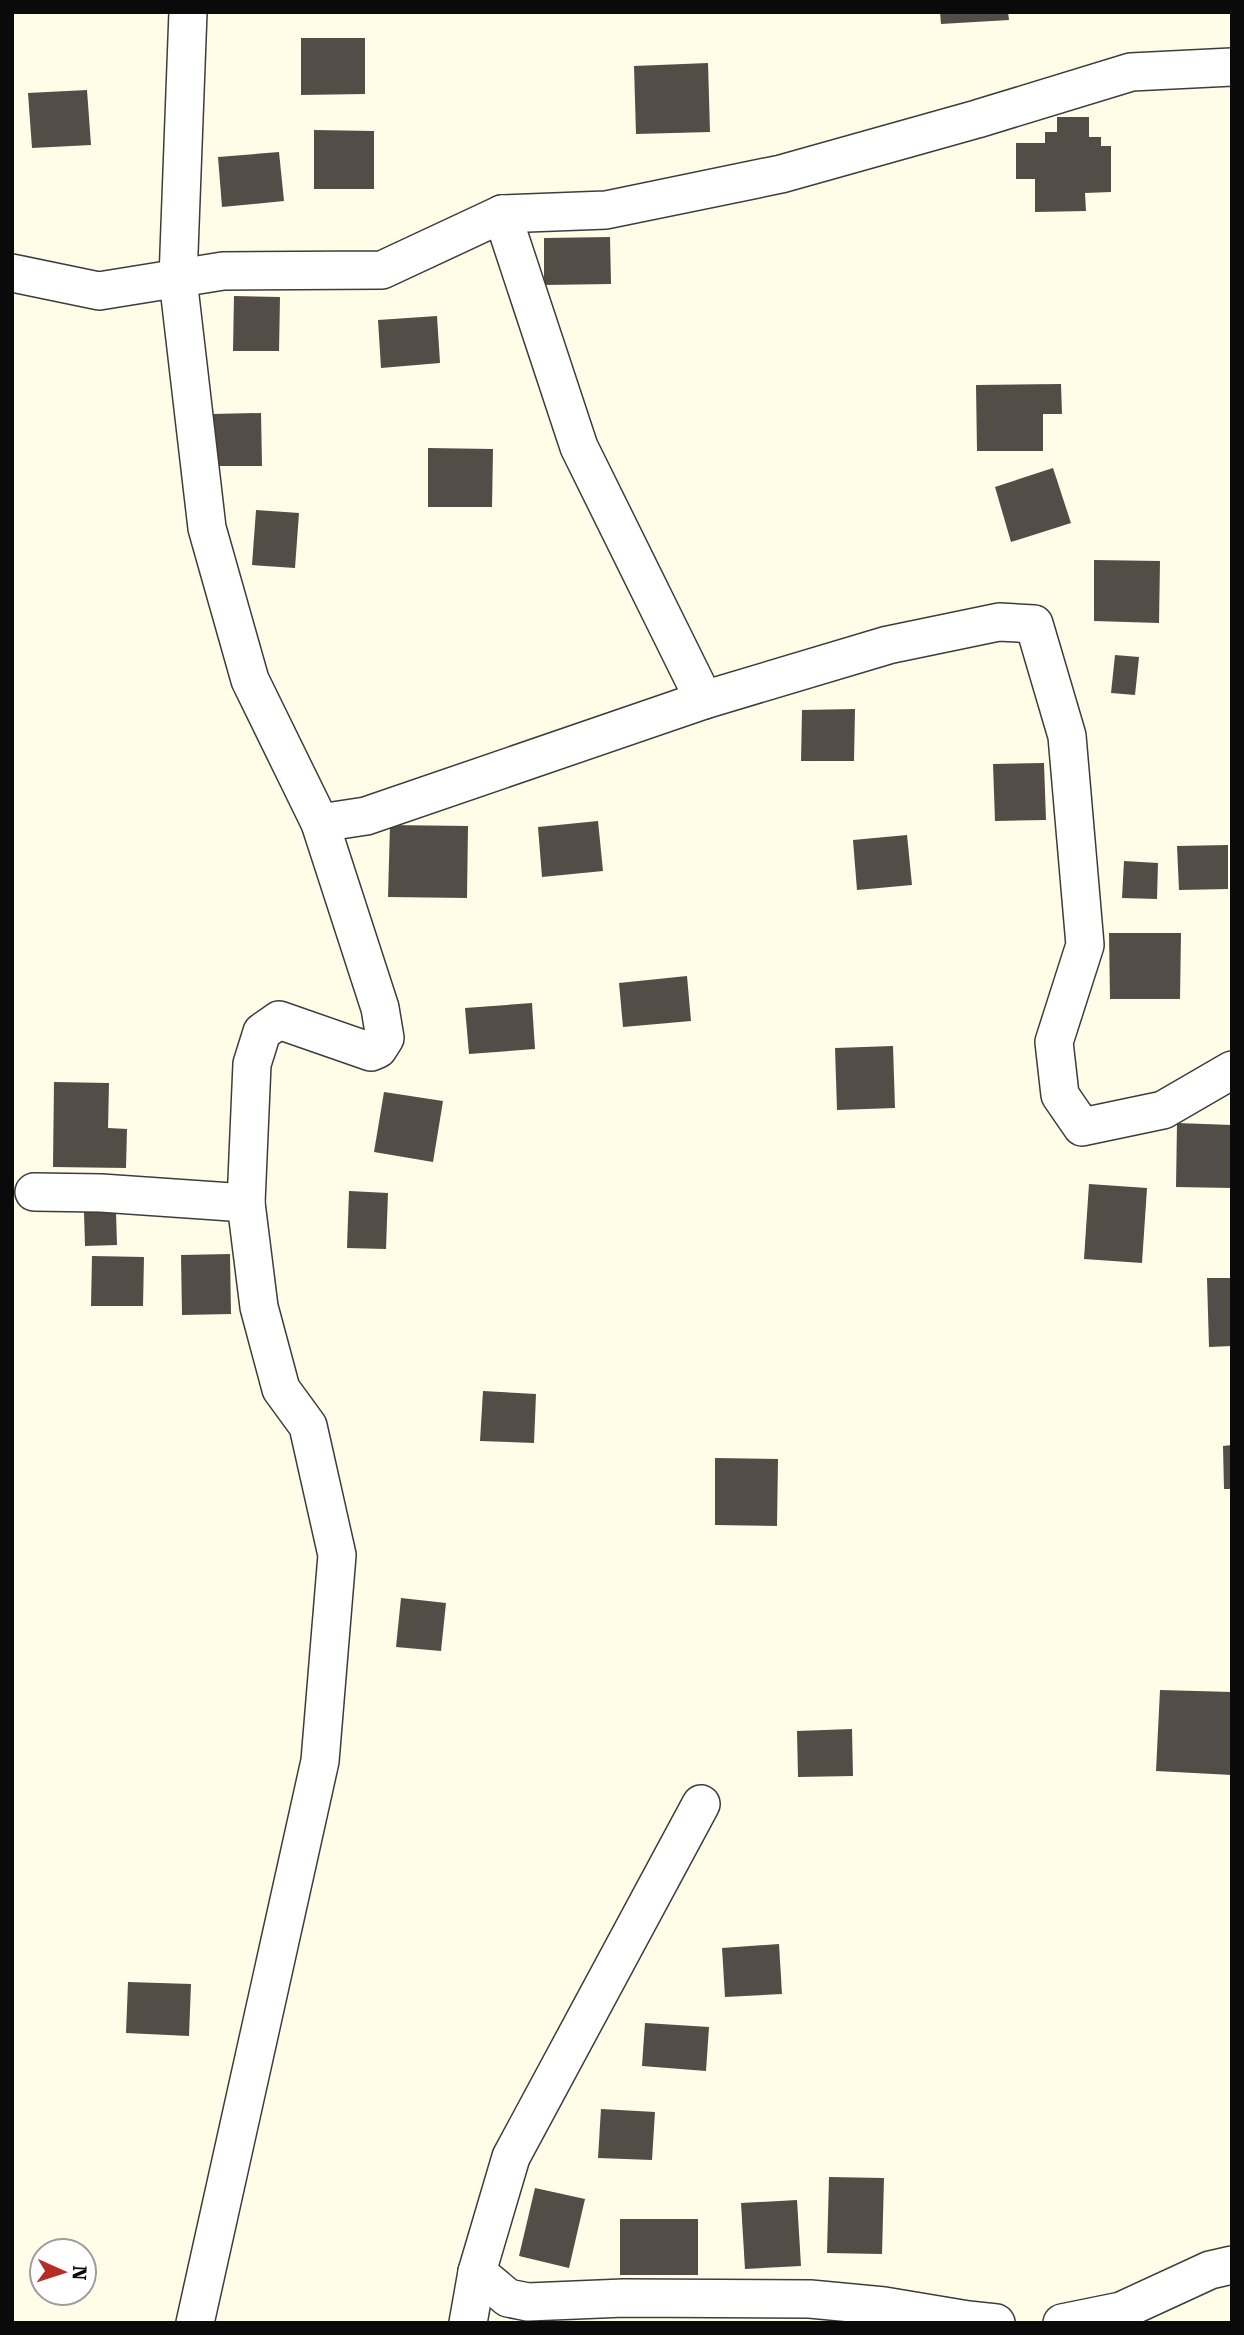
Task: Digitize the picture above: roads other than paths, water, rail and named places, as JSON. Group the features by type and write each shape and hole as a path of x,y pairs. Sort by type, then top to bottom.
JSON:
{"street":[{"path":"188,12 177,279 207,528 250,680 320,823 380,1008 385,1038 378,1049 371,1052 279,1020 261,1032 252,1064 246,1203 259,1307 281,1389 308,1426 337,1555 320,1761 194,2323"},
{"path":"12,274 99,291 223,271 382,270 502,214 606,210 781,174 1131,72 1232,67"},
{"path":"502,214 579,447 704,700"},
{"path":"320,823 366,816 704,700 888,645 999,622 1034,624 1067,736 1085,945 1054,1042 1060,1095 1082,1127 1163,1110 1232,1070"},
{"path":"34,1192 102,1193 246,1203"},
{"path":"468,2323 477,2272 512,2157 701,1804"},
{"path":"1062,2323 1121,2311 1210,2270 1232,2265"},
{"path":"477,2272 508,2298 528,2302 624,2298 810,2300 884,2306 996,2323"}]}
